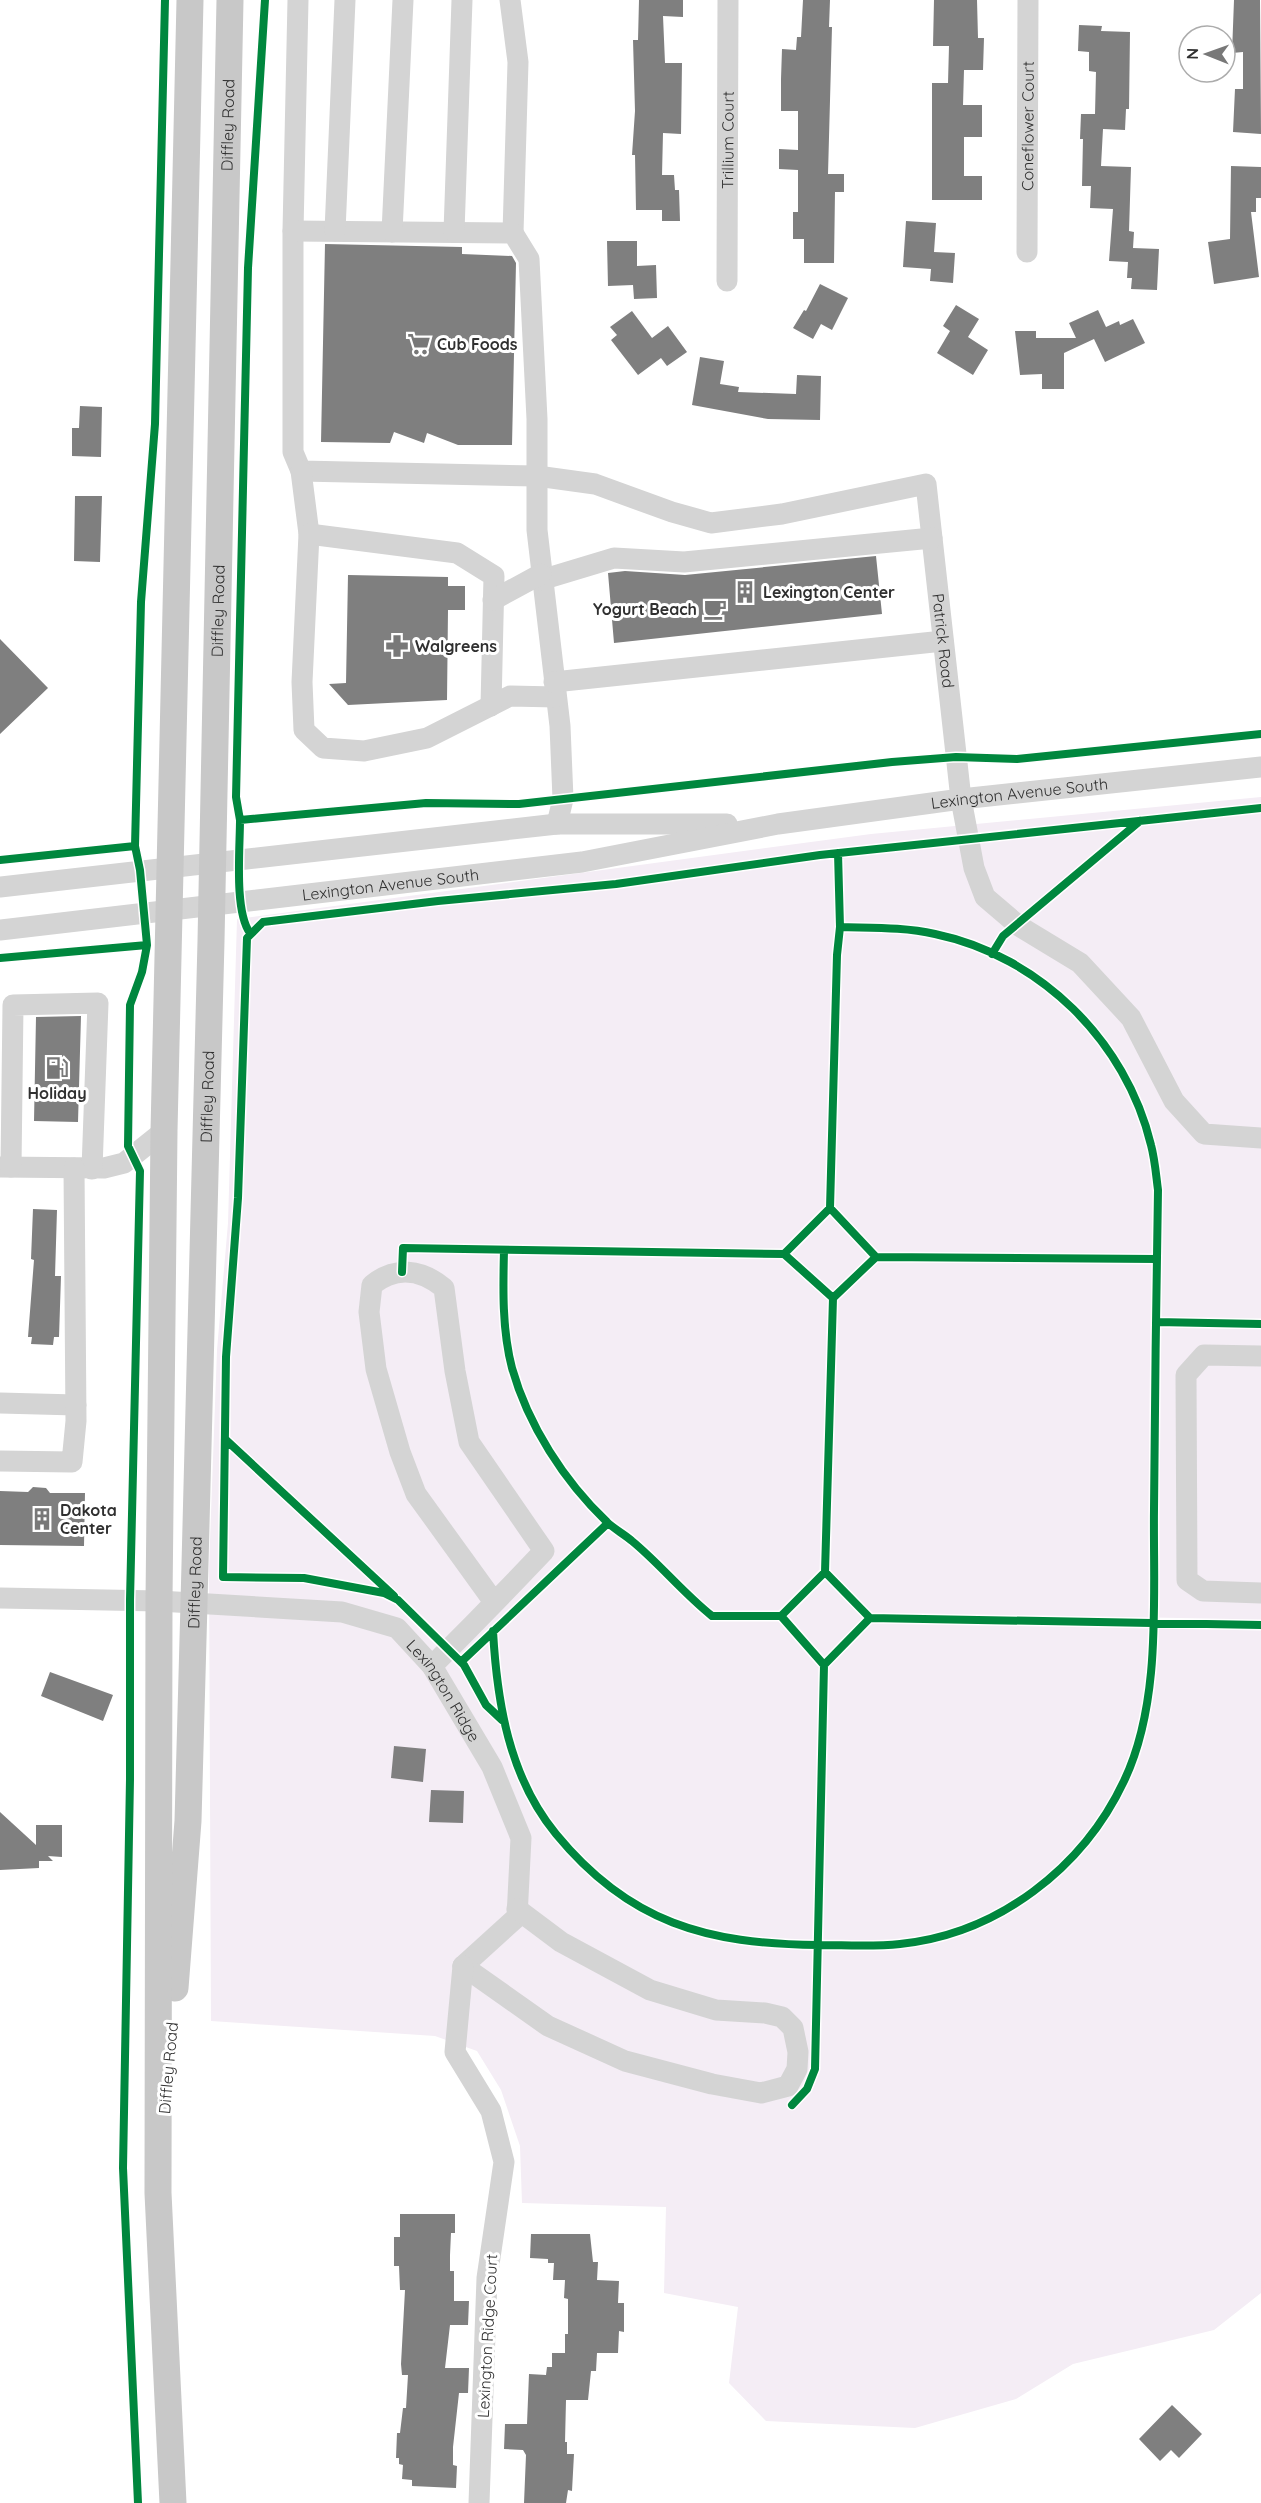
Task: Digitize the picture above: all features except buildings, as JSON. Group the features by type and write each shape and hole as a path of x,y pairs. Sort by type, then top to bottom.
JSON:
{"main road":[{"name":"Diffley Road","path":"173,2503 158,2193 159,1601 164,1131 190,0"},
{"name":"Diffley Road","path":"158,2193 188,1821 213,862 230,0"}],"street":[{"path":"298,0 293,231 292,452 301,471 309,534 302,682 304,730 323,748 364,752 427,738 510,696 943,640"},
{"path":"335,231 345,0"},
{"path":"392,232 403,0"},
{"path":"454,232 462,0"},
{"path":"510,0 518,63 513,233 529,259 537,420 537,530 555,690 564,799 557,824"},
{"name":"Trillium Court","path":"727,281 728,0"},
{"name":"Coneflower Court","path":"1027,252 1028,0"},
{"path":"293,231 513,233"},
{"path":"301,471 537,476"},
{"name":"Patrick Road","path":"537,476 594,484 672,512 711,523 782,514 926,484 961,799 974,868 985,897 1018,926 1080,963 1131,1018 1174,1101 1204,1134 1261,1138"},
{"path":"309,534 457,553 494,576 491,706"},
{"path":"493,600 541,577 614,558 684,562 932,538"},
{"name":"Lexington Avenue South","path":"0,930 582,862 778,824 961,799 1261,767"},
{"name":"Lexington Avenue South","path":"0,887 557,824 778,824"},
{"path":"0,1461 72,1462 76,1405 83,1168 98,1004 13,1005 6,1167 83,1168 124,1163 164,1131"},
{"path":"432,1666 544,1551 470,1442 455,1371 444,1288 430,1277 411,1271 385,1274 372,1285 369,1312 376,1369 400,1452 416,1494 494,1602"},
{"path":"1261,1356 1204,1355 1186,1375 1187,1580 1203,1591 1261,1593"},
{"path":"0,1403 76,1405"},
{"name":"Lexington Ridge","path":"0,1598 159,1601 342,1612 397,1628 432,1666 492,1767 521,1838 517,1909"},
{"path":"517,1909 561,1942 650,1990 716,2010 765,2013 782,2017 793,2028 798,2052 797,2069 788,2086 761,2093 712,2084 625,2061 548,2026 463,1966 517,1917 517,1909"},
{"name":"Lexington Ridge Court","path":"463,1966 455,2052 491,2111 504,2162 487,2278 479,2503"}],"shaded area":[{"path":"1261,797 1261,2293 1214,2330 1073,2364 1016,2399 915,2428 766,2421 729,2383 738,2307 664,2293 666,2207 522,2203 520,2146 501,2090 477,2051 435,2036 211,2021 209,1568 217,1350 228,1223 237,919 871,834"}],"cycle path":[{"path":"138,2503 123,2168 130,1779 130,1600 140,1171 128,1146 130,1005 142,972 147,945 140,870 135,846 141,602 155,424 165,0"},
{"path":"240,820 236,797 248,268 265,0"},
{"path":"250,933 245,923 240,895 240,820 426,803 519,804 892,762 956,757 1017,759 1261,734"},
{"path":"502,1720 486,1705 464,1665 398,1600 384,1593 304,1578 223,1577 226,1357 238,1198 247,938 263,922 438,901 616,884 820,855 1261,808"},
{"path":"992,954 1003,936 1140,821"},
{"path":"0,860 135,846"},
{"path":"830,1208 837,955 840,927 838,853"},
{"path":"493,1631 498,1685 508,1738 516,1763 540,1812 556,1834 584,1864 612,1889 642,1908 706,1933 778,1944 880,1945 936,1938 971,1927 1003,1911 1033,1891 1061,1868 1107,1813 1124,1781 1145,1717 1150,1683 1154,1612 1158,1190 1152,1151 1139,1107 1121,1071 1099,1038 1073,1009 1043,983 1010,962 973,945 935,934 900,929 840,927"},
{"path":"0,958 147,945"},
{"path":"825,1572 833,1298 876,1257 830,1208 784,1254 833,1298"},
{"path":"402,1272 403,1248 784,1254"},
{"path":"504,1250 503,1294 506,1339 519,1389 549,1451 591,1506 607,1522 629,1538 712,1616 781,1616 825,1572 870,1618 824,1665 781,1616"},
{"path":"876,1257 1157,1259"},
{"path":"1156,1322 1261,1324"},
{"path":"225,1439 394,1596"},
{"path":"461,1662 608,1523"},
{"path":"870,1618 1261,1625"},
{"path":"792,2105 807,2089 815,2069 824,1665"}],"place":[{"name":"Cub Foods","path":"419,344"},
{"name":"Lexington Center","path":"745,592"},
{"name":"Yogurt Beach","path":"715,609"},
{"name":"Walgreens","path":"397,646"},
{"name":"Holiday","path":"57,1068"},
{"name":"Dakota Center","path":"42,1519"}]}
